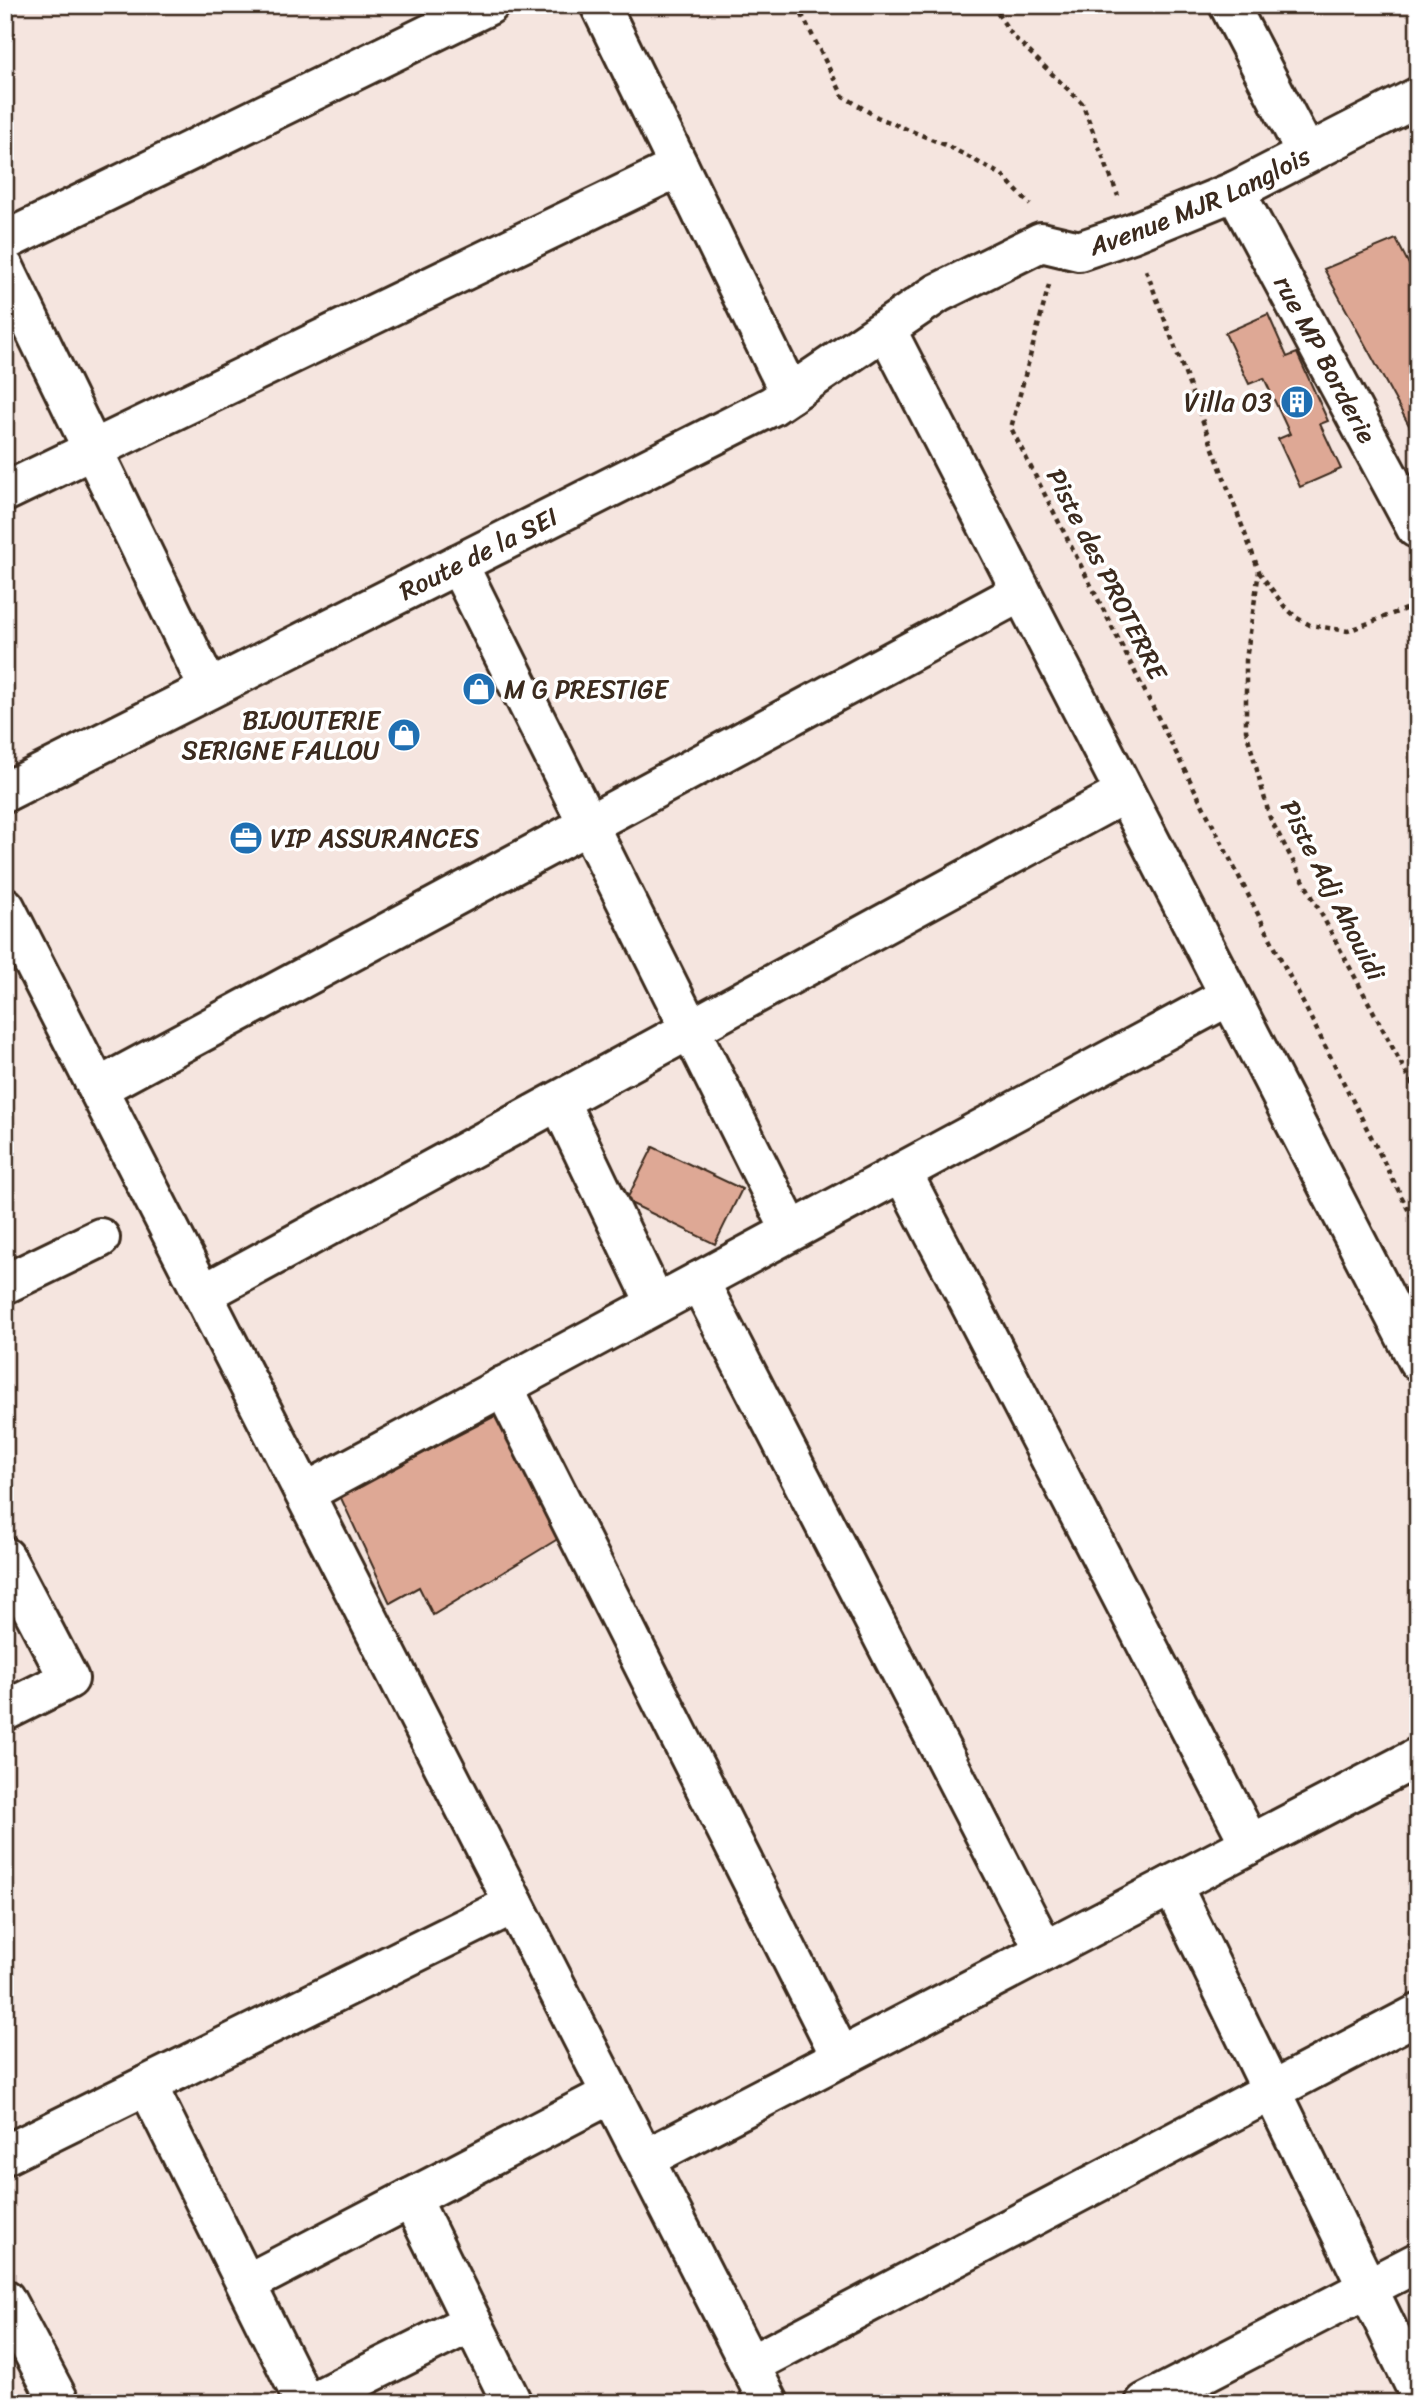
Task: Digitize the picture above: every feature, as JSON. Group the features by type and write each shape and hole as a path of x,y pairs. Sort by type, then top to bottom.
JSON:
{"street":[{"path":"5,242 489,5"},
{"path":"600,5 790,394"},
{"path":"1229,5 1306,153"},
{"name":"Avenue MJR Langlois","path":"1041,242 1079,251 1132,233 1235,191 1418,97"},
{"path":"5,492 679,167"},
{"name":"rue MP Borderie","path":"1235,191 1416,528"},
{"name":"Route de la SEI","path":"5,792 790,394 938,293 1041,242"},
{"path":"5,269 209,689"},
{"path":"886,329 1418,1361"},
{"path":"458,564 791,1231"},
{"path":"98,1088 1021,593"},
{"path":"203,1294 1125,793"},
{"path":"5,907 769,2403"},
{"path":"305,1493 1229,996"},
{"path":"559,1101 656,1304"},
{"path":"902,1172 1250,1844"},
{"path":"5,1284 100,1238"},
{"path":"699,1281 1045,1951"},
{"path":"503,1386 841,2057"},
{"path":"5,1557 69,1679 5,1711"},
{"path":"645,2159 1418,1757"},
{"path":"1172,1885 1418,2392"},
{"path":"5,2155 514,1904"},
{"path":"750,2365 1418,2014"},
{"path":"147,2085 308,2403 472,2322"},
{"path":"248,2283 611,2094"},
{"path":"411,2198 512,2403"},
{"path":"1145,2403 1418,2262"},
{"path":"5,2299 60,2403"}],"path":[{"name":"Piste des PROTERRE","path":"797,5 843,96 877,117 948,146 1002,175 1029,201 1049,283 1012,428 1418,1229"},
{"name":"Piste Adj Ahouidi","path":"992,5 1012,35 1082,103 1259,571 1246,660 1246,730 1270,818 1418,1095"},
{"path":"1259,571 1284,606 1310,625 1348,631 1418,604"}],"building":[{"path":"1396,239 1418,282 1417,440 1324,269"},
{"name":"Villa 03","path":"1268,314 1287,357 1297,353 1328,421 1320,424 1341,469 1300,487 1278,439 1290,434 1264,378 1249,384 1225,333"},
{"path":"653,1147 742,1189 715,1244 626,1201"},
{"path":"503,1412 566,1534 433,1615 419,1587 390,1603 340,1496"}],"place":[{"name":"Villa 03","path":"1297,402"},
{"name":"M G PRESTIGE","path":"479,689"},
{"name":"BIJOUTERIE SERIGNE FALLOU","path":"404,735"},
{"name":"VIP ASSURANCES","path":"246,838"}]}
